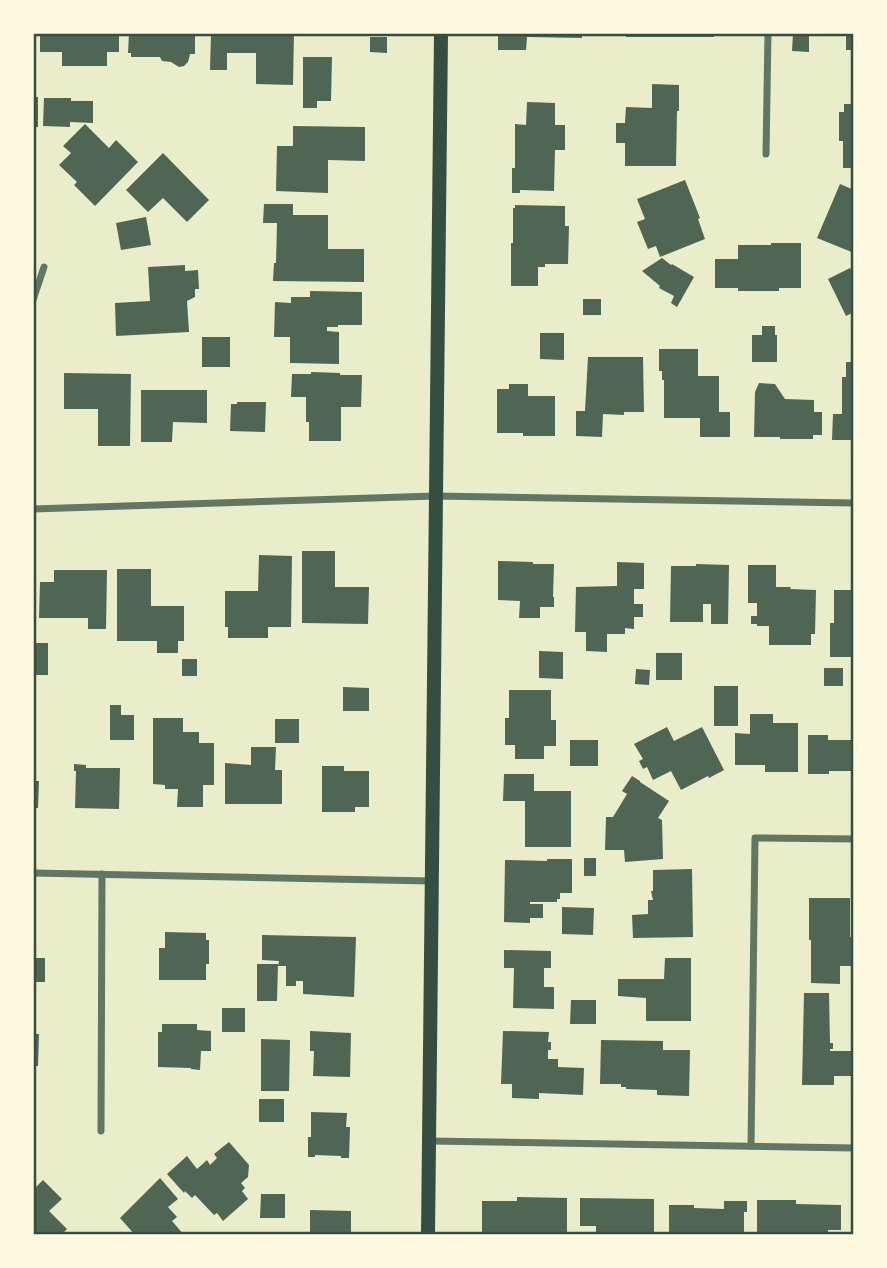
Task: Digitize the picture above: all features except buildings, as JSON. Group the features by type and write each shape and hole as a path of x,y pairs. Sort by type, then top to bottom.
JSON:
{"main road":[{"path":"428,1235 440,33"}],"street":[{"path":"766,154 768,33"},
{"path":"33,300 44,267"},
{"path":"33,509 435,496 854,503"},
{"path":"751,1146 755,838 854,839"},
{"path":"33,873 432,881"},
{"path":"101,1131 102,874"},
{"path":"430,1141 854,1147"}]}
